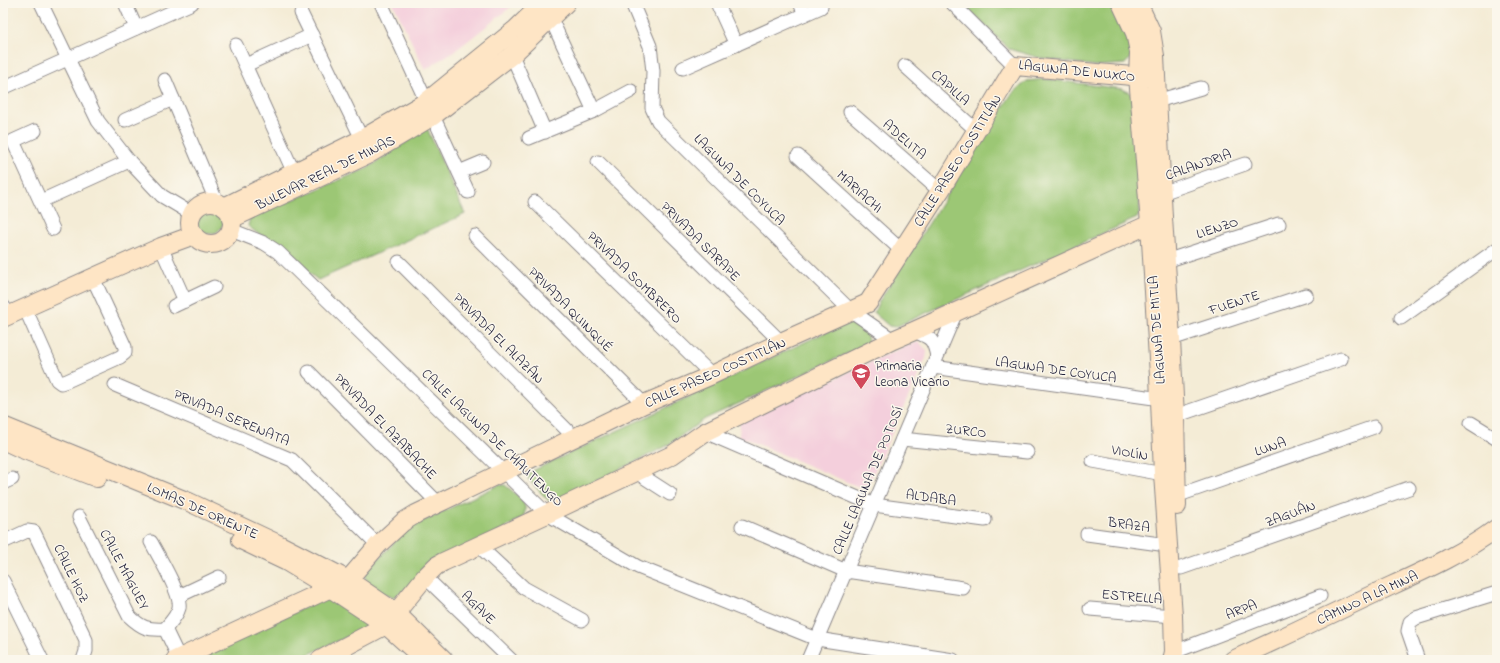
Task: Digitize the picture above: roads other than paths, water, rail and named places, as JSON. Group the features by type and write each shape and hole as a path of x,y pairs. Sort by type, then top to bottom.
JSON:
{"street":[{"path":"41,3 98,121 129,161 162,196 192,224 198,240 211,244 223,240 226,215 165,80"},
{"path":"125,3 136,28"},
{"path":"3,88 192,3"},
{"path":"381,3 468,192"},
{"name":"BULEVAR REAL DE MINAS","path":"226,215 294,173 362,139 429,109 516,29 547,11 566,3"},
{"name":"LAGUNA DE COYUCA","path":"632,3 650,46 653,71 652,108 658,121 850,310 893,340"},
{"path":"717,3 736,45"},
{"name":"LAGUNA DE NUXCO","path":"952,3 1015,66 1156,78"},
{"name":"LAGUNA DE MITLA","path":"1121,3 1136,39 1139,52 1138,76 1156,221 1168,408 1181,568 1178,655"},
{"name":"LAGUNA DE MITLA","path":"1138,3 1152,31 1155,56 1162,193 1156,221 1166,261 1171,339 1163,474 1167,545 1178,655"},
{"path":"683,68 736,45 803,8 821,7"},
{"path":"547,11 594,111"},
{"name":"BULEVAR REAL DE MINAS","path":"226,215 369,154 429,109 512,55 547,11"},
{"path":"301,13 362,139"},
{"path":"246,65 312,35"},
{"path":"236,45 294,173"},
{"path":"512,55 545,132"},
{"name":"CAPILLA","path":"905,66 977,131"},
{"name":"CALLE PASEO COSTITLÁN","path":"177,659 348,580 378,545 402,522 416,514 644,404 712,375 868,303 940,191 1015,66"},
{"path":"1157,101 1201,88"},
{"path":"529,138 594,111 631,91"},
{"path":"125,120 173,99"},
{"name":"ADELITA","path":"850,112 940,191"},
{"path":"35,131 13,141 53,228"},
{"name":"MARIACHI","path":"798,156 901,250"},
{"path":"40,201 129,161"},
{"path":"459,172 483,162"},
{"name":"PRIVADA SARAPE","path":"598,162 781,342"},
{"name":"CALANDRIA","path":"1162,193 1245,164"},
{"path":"3,310 25,308 161,247 192,224 200,205 211,202 226,215"},
{"name":"PRIVADA SOMBRERO","path":"535,202 712,375"},
{"name":"CALLE LAGUNA DE CHAUTENGO","path":"226,215 278,252 547,514 638,567 817,639 953,660"},
{"path":"330,658 391,618 436,566 672,455 705,432 893,340 1156,221"},
{"path":"3,310 192,224"},
{"name":"LIENZO","path":"1166,261 1279,224"},
{"name":"PRIVADA QUINQUÉ","path":"475,236 644,404"},
{"path":"161,247 179,303 214,287"},
{"path":"1401,318 1497,248"},
{"name":"PRIVADA EL ALAZÁN","path":"399,262 575,438"},
{"path":"25,308 57,380 62,383 67,381 120,357 125,353 125,347 93,278"},
{"name":"FUENTE","path":"1171,339 1306,295"},
{"name":"CALLE LAGUNA DE POTOSÍ","path":"808,660 956,312"},
{"path":"914,331 926,336 933,342 935,362"},
{"path":"1168,408 1341,359"},
{"name":"LAGUNA DE COYUCA","path":"935,362 1168,408"},
{"name":"PRIVADA EL AZABACHE","path":"309,372 439,504"},
{"name":"PRIVADA SERENATA","path":"115,385 292,460 378,545"},
{"path":"1471,423 1497,439"},
{"name":"LOMAS DE ORIENTE","path":"3,426 189,502 276,543 348,580 391,618"},
{"name":"LUNA","path":"1176,496 1374,427"},
{"name":"ALDABA","path":"705,432 874,505 985,520"},
{"name":"ZURCO","path":"902,439 1027,452"},
{"name":"LOMAS DE ORIENTE","path":"3,440 22,449 94,476 198,519 287,562 330,588 391,618"},
{"name":"VIOLÍN","path":"1093,461 1163,474"},
{"path":"636,472 670,494"},
{"name":"ZAGUÁN","path":"1181,568 1409,488"},
{"name":"CALLE MAGUEY","path":"79,517 129,616 139,625 150,629 165,629"},
{"path":"742,526 846,571 962,588"},
{"name":"CAMINO A LA MINA","path":"1233,660 1463,551 1497,528"},
{"name":"CALLE HOZ","path":"3,542 27,531 34,532 86,640 86,651 83,660"},
{"name":"BRAZA","path":"1087,534 1167,545"},
{"path":"151,542 179,596 179,608 165,629 177,659"},
{"path":"479,546 524,588 582,620"},
{"path":"179,596 219,577"},
{"name":"AGAVE","path":"425,577 511,660"},
{"path":"3,581 42,660"},
{"path":"1418,660 1408,631 1410,622 1416,618 1497,593"},
{"name":"ARPA","path":"1178,655 1320,596"},
{"name":"ESTRELLA","path":"1090,609 1173,616"},
{"path":"391,618 425,660"},
{"path":"391,618 444,660"}],"place":[{"name":"Primaria Leona Vicario","path":"861,390"}]}
